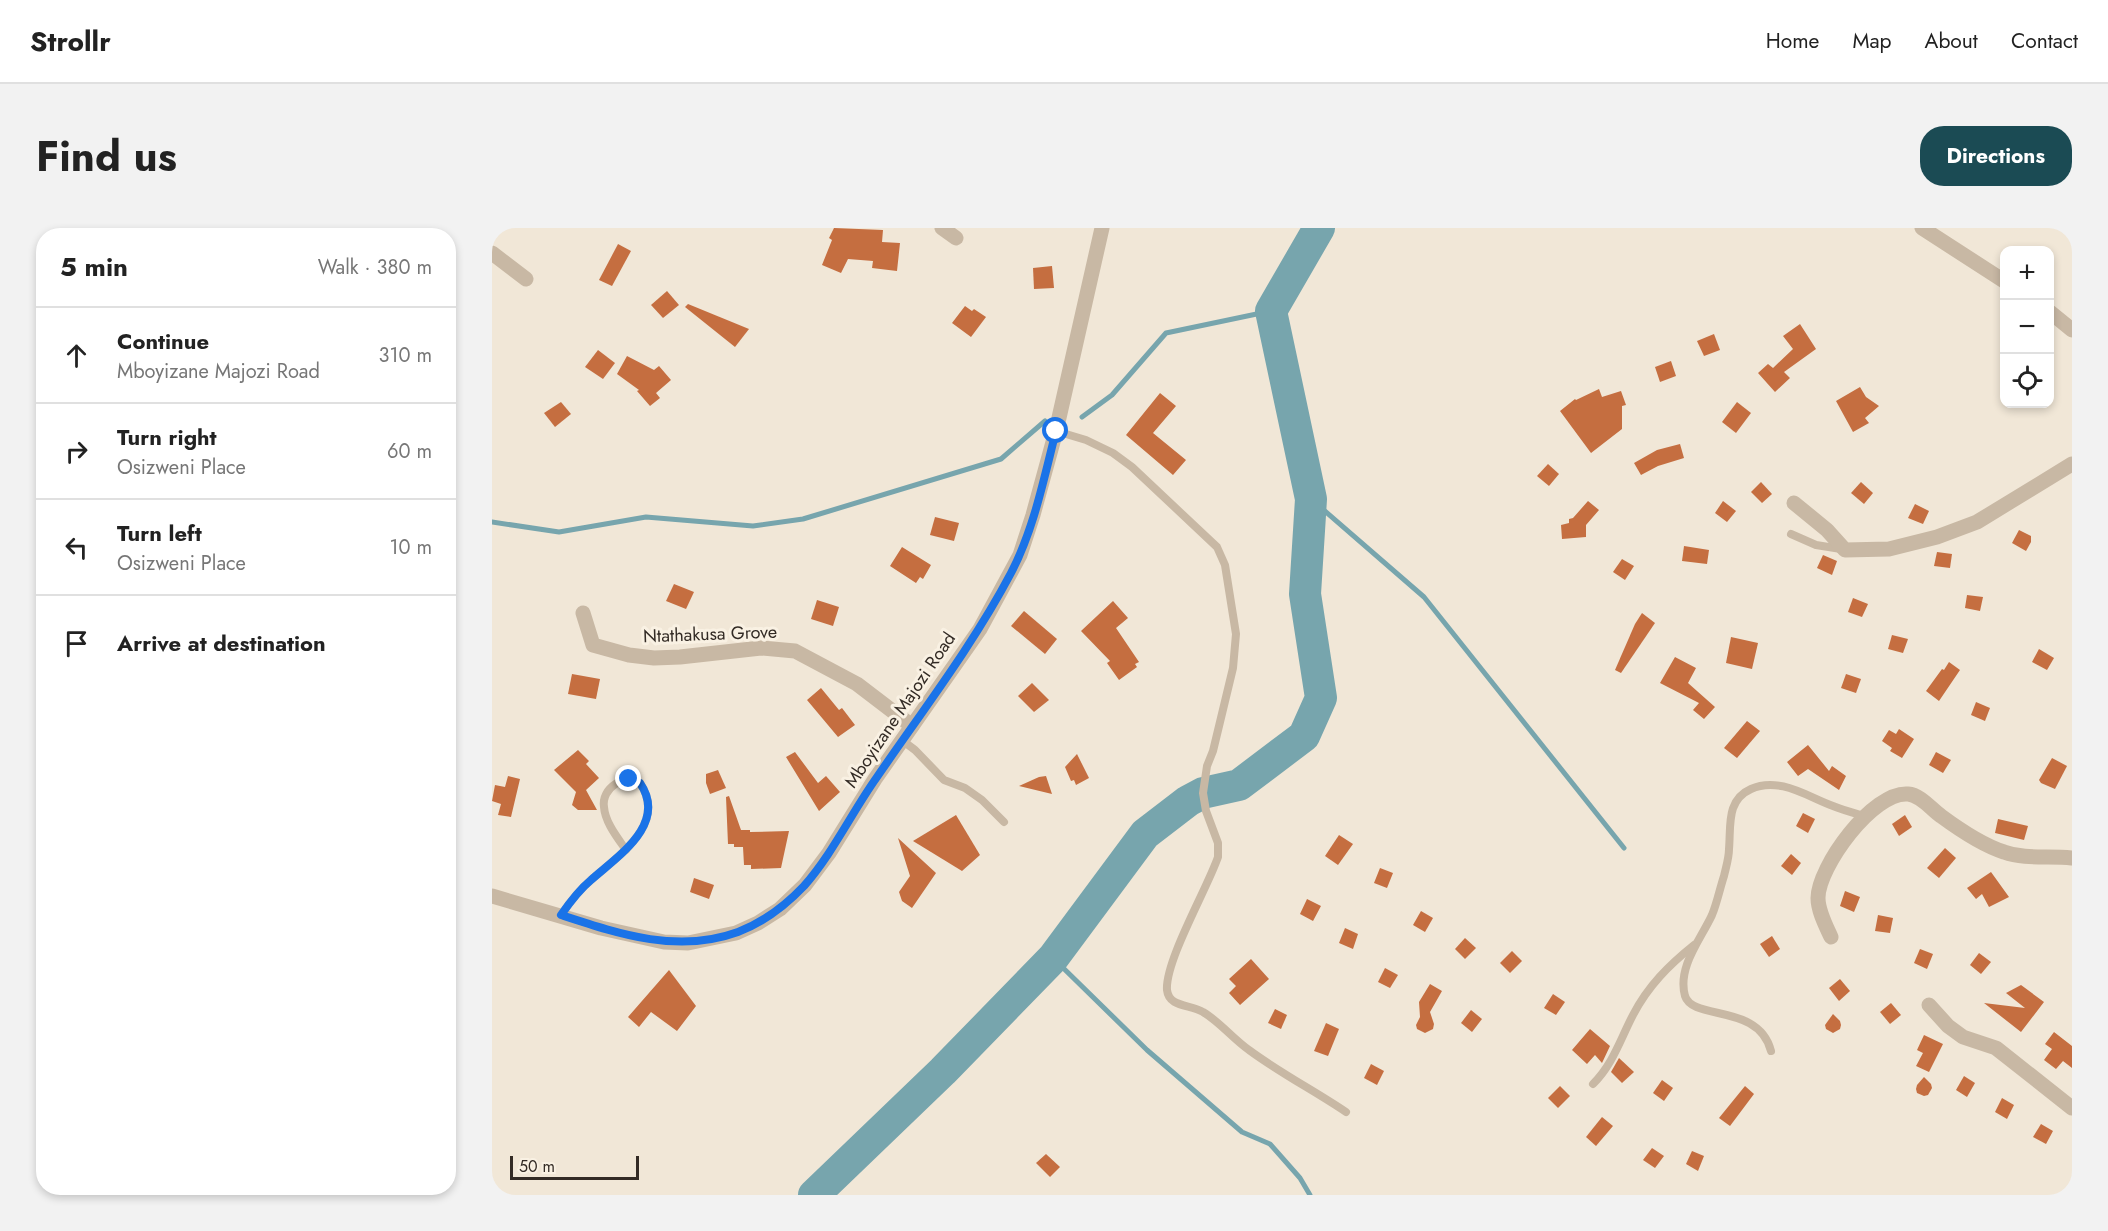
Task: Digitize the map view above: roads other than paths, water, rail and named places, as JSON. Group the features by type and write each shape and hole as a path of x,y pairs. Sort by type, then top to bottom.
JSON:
{"street":[{"path":"942,228 956,238"},
{"name":"Mboyizane Majozi Road","path":"492,896 601,928 664,942 688,943 736,933 758,923 780,909 813,875 875,779 980,629 1011,573 1027,535 1056,431 1102,228"},
{"path":"1922,228 2000,278"},
{"path":"492,253 526,279"},
{"path":"2054,316 2072,330"},
{"path":"1794,503 1827,530 1845,550 1888,549 1937,537 1977,522 2072,464"},
{"name":"Ntathakusa Grove","path":"583,613 593,645 629,655 680,657 761,648 795,651 857,684 912,726"},
{"path":"1831,937 1818,898 1822,881 1842,844 1864,816 1886,799 1899,794 1917,796 1940,816 1971,837 2003,852 2019,856 2072,858"},
{"path":"1929,1005 1948,1026 1963,1037 1996,1048 2072,1108"}],"lane":[{"path":"1056,431 1086,440 1113,453 1132,467 1217,547 1225,565 1236,634 1233,668 1214,751 1207,766 1203,793 1206,811 1218,843 1218,857 1174,958 1167,983 1167,993 1171,1000 1180,1005 1203,1011 1251,1052 1346,1112"},
{"path":"1791,534 1816,545 1845,550"},
{"path":"903,741 944,780 964,788 982,800 1004,822"},
{"path":"561,915 574,896 626,849 642,828 649,813 649,802 640,783 629,779 619,781 612,787 605,795 603,805 608,822 626,849"},
{"path":"1771,1051 1768,1040 1756,1027 1732,1015 1693,1006 1685,997 1685,975 1695,944 1712,915 1729,851 1731,813 1735,802 1752,788 1784,786 1864,816"},
{"path":"1593,1084 1604,1073 1617,1052 1633,1015 1650,988 1671,964 1695,944"}],"waterway":[{"path":"814,1195 943,1071 1053,958 1145,834 1188,801 1203,793 1239,785 1304,736 1321,698 1305,594 1311,499 1271,311 1319,228"},
{"path":"1082,417 1112,395 1166,333 1271,311"},
{"path":"492,522 559,532 646,517 753,526 803,519 1001,459 1045,421"},
{"path":"1311,499 1424,597 1624,848"},
{"path":"1053,958 1147,1050 1242,1132 1270,1144 1300,1178 1310,1195"}]}
